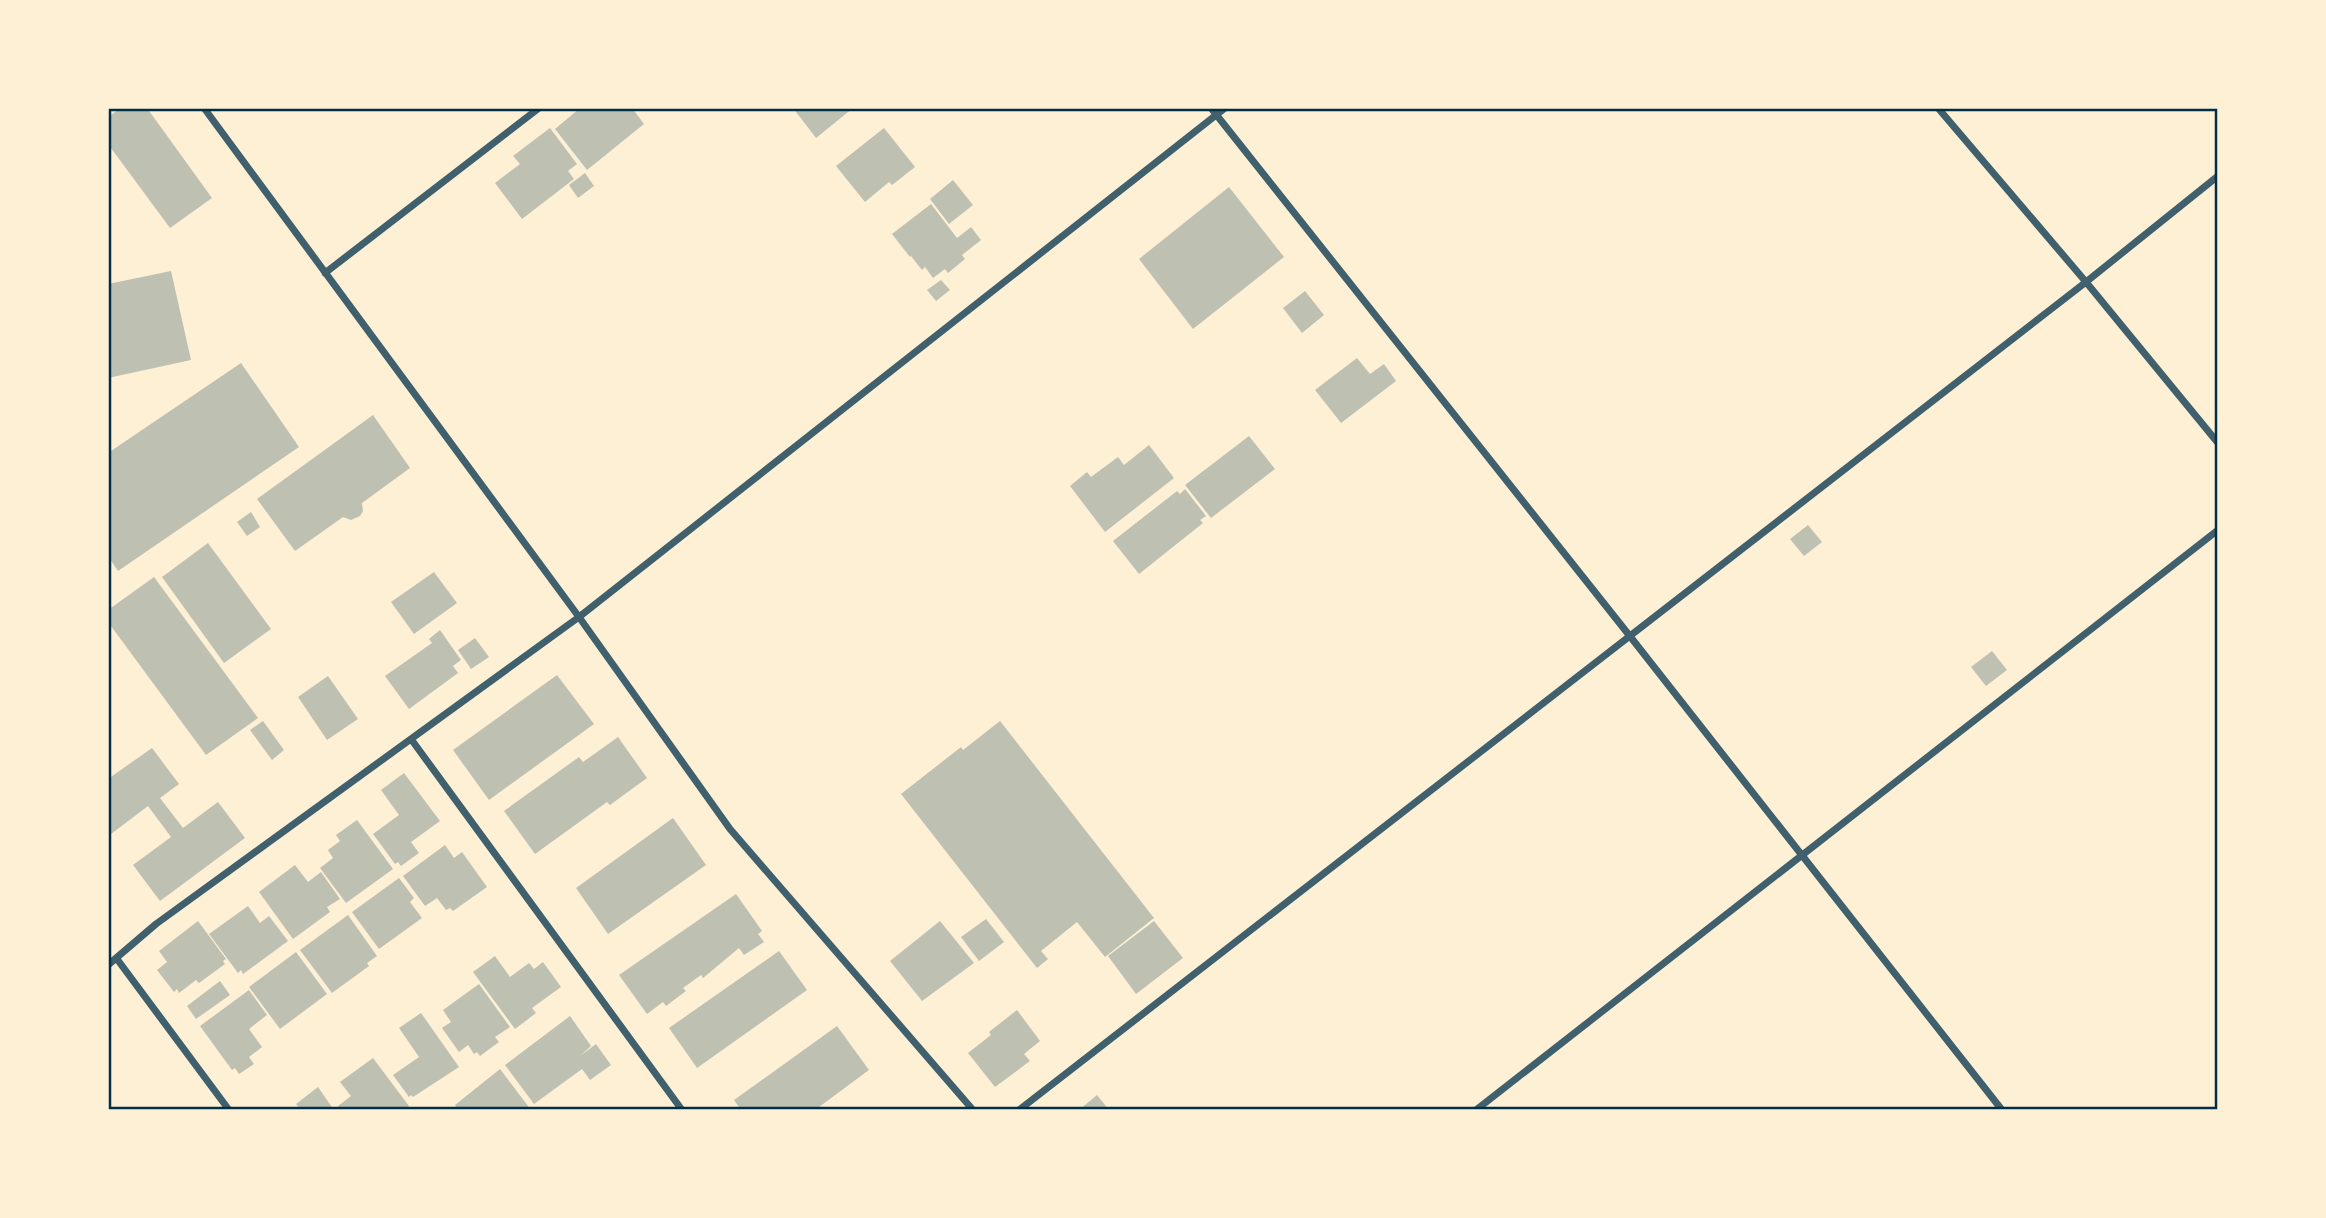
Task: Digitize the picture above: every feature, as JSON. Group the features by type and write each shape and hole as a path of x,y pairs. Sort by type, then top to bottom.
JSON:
{"street":[{"path":"204,108 579,617 730,829 973,1110"},
{"path":"325,273 539,108"},
{"path":"108,965 156,924 579,617 1213,112 1225,108"},
{"path":"1938,108 2087,282 2217,443"},
{"path":"1213,112 2002,1110"},
{"path":"1019,1110 2087,282 2217,176"},
{"path":"1476,1110 2217,530"},
{"path":"411,739 682,1110"},
{"path":"117,959 229,1110"}],"building":[{"path":"121,108 147,108 212,198 170,228 108,144 108,117"},
{"path":"580,108 632,108 644,124 587,170 555,129"},
{"path":"793,108 853,108 816,138"},
{"path":"550,128 577,164 568,171 574,179 522,219 495,183 520,164 513,156"},
{"path":"884,128 915,167 892,185 889,182 865,202 836,166"},
{"path":"585,173 594,186 578,198 569,185"},
{"path":"953,180 973,205 949,224 930,199"},
{"path":"1229,187 1284,257 1193,329 1139,259"},
{"path":"931,204 957,238 971,227 981,240 962,255 965,259 948,273 945,269 933,278 925,267 922,270 892,234"},
{"path":"171,271 191,360 108,378 108,284"},
{"path":"941,280 950,290 936,301 927,290"},
{"path":"1305,291 1324,315 1302,333 1283,308"},
{"path":"1357,358 1370,374 1384,364 1396,381 1341,423 1315,390"},
{"path":"241,363 299,447 118,571 108,556 108,453"},
{"path":"373,415 410,468 362,503 363,511 360,516 351,520 343,517 295,551 257,499"},
{"path":"1249,436 1275,469 1211,518 1185,485"},
{"path":"1149,445 1174,478 1105,532 1070,486 1087,472 1091,477 1118,457 1124,465"},
{"path":"1185,489 1206,516 1200,520 1203,523 1139,574 1113,541 1177,491 1180,494"},
{"path":"251,512 260,527 247,536 237,522"},
{"path":"1808,525 1822,542 1804,556 1790,539"},
{"path":"208,543 271,629 224,663 162,577"},
{"path":"434,572 457,603 414,634 391,602"},
{"path":"154,577 258,718 206,755 108,622 108,610"},
{"path":"440,630 461,660 453,666 458,673 409,709 385,676 432,643 429,639"},
{"path":"475,638 489,657 471,669 458,650"},
{"path":"1992,651 2007,670 1986,686 1971,667"},
{"path":"557,675 594,724 489,800 453,750"},
{"path":"328,676 358,719 327,740 298,697"},
{"path":"263,721 284,750 272,760 250,730"},
{"path":"1000,721 1154,918 1105,957 1077,922 1041,951 1048,959 1037,968 901,794 961,747 963,750"},
{"path":"618,737 647,778 610,805 607,802 535,854 504,811 579,757 583,762"},
{"path":"152,748 179,784 160,798 183,828 218,802 245,838 160,901 133,865 171,837 148,806 111,834 108,831 108,779"},
{"path":"404,773 440,821 411,842 419,853 401,866 398,862 395,864 373,834 399,815 381,790"},
{"path":"673,818 706,865 608,934 576,888"},
{"path":"357,820 393,869 346,903 320,868 333,858 328,850 340,841 336,835"},
{"path":"445,845 454,858 462,852 487,887 453,911 450,908 446,910 437,898 425,906 403,876"},
{"path":"295,865 308,882 321,872 340,899 327,907 330,912 293,939 259,892"},
{"path":"399,878 414,898 410,902 422,918 379,949 352,912"},
{"path":"736,894 762,931 758,934 764,942 744,955 739,948 703,978 701,975 683,988 686,991 666,1006 663,1002 647,1014 619,975"},
{"path":"248,906 260,923 269,916 288,941 243,974 241,970 238,973 209,934"},
{"path":"348,915 377,956 367,963 369,966 332,993 300,950"},
{"path":"986,919 1004,942 979,961 961,937"},
{"path":"198,921 226,959 223,961 225,964 199,983 196,980 179,993 177,989 174,992 157,970 167,962 159,951"},
{"path":"940,921 974,963 922,1001 890,961"},
{"path":"1154,921 1183,958 1136,994 1108,956"},
{"path":"779,951 807,990 697,1068 669,1028"},
{"path":"296,952 327,994 280,1029 249,987"},
{"path":"495,956 510,977 529,963 534,969 543,962 561,987 532,1008 536,1013 515,1029 473,972"},
{"path":"220,981 230,995 196,1019 187,1006"},
{"path":"479,984 510,1027 495,1037 499,1042 480,1056 477,1052 474,1054 468,1045 459,1052 442,1028 451,1022 443,1010"},
{"path":"249,990 267,1015 249,1029 262,1047 249,1057 254,1064 239,1074 235,1068 232,1070 200,1026"},
{"path":"1017,1010 1040,1041 1024,1054 1030,1061 995,1087 968,1053"},
{"path":"421,1013 459,1067 409,1097 393,1075 419,1057 399,1028"},
{"path":"570,1016 591,1046 580,1056 596,1044 611,1065 590,1080 582,1069 534,1104 505,1065"},
{"path":"837,1026 869,1070 815,1110 741,1110 734,1100"},
{"path":"373,1058 409,1106 404,1110 340,1110 338,1106 351,1096 340,1082"},
{"path":"500,1069 531,1110 458,1110 455,1105"},
{"path":"318,1087 334,1110 301,1110 296,1104"},
{"path":"1097,1095 1109,1110 1079,1110"}]}
